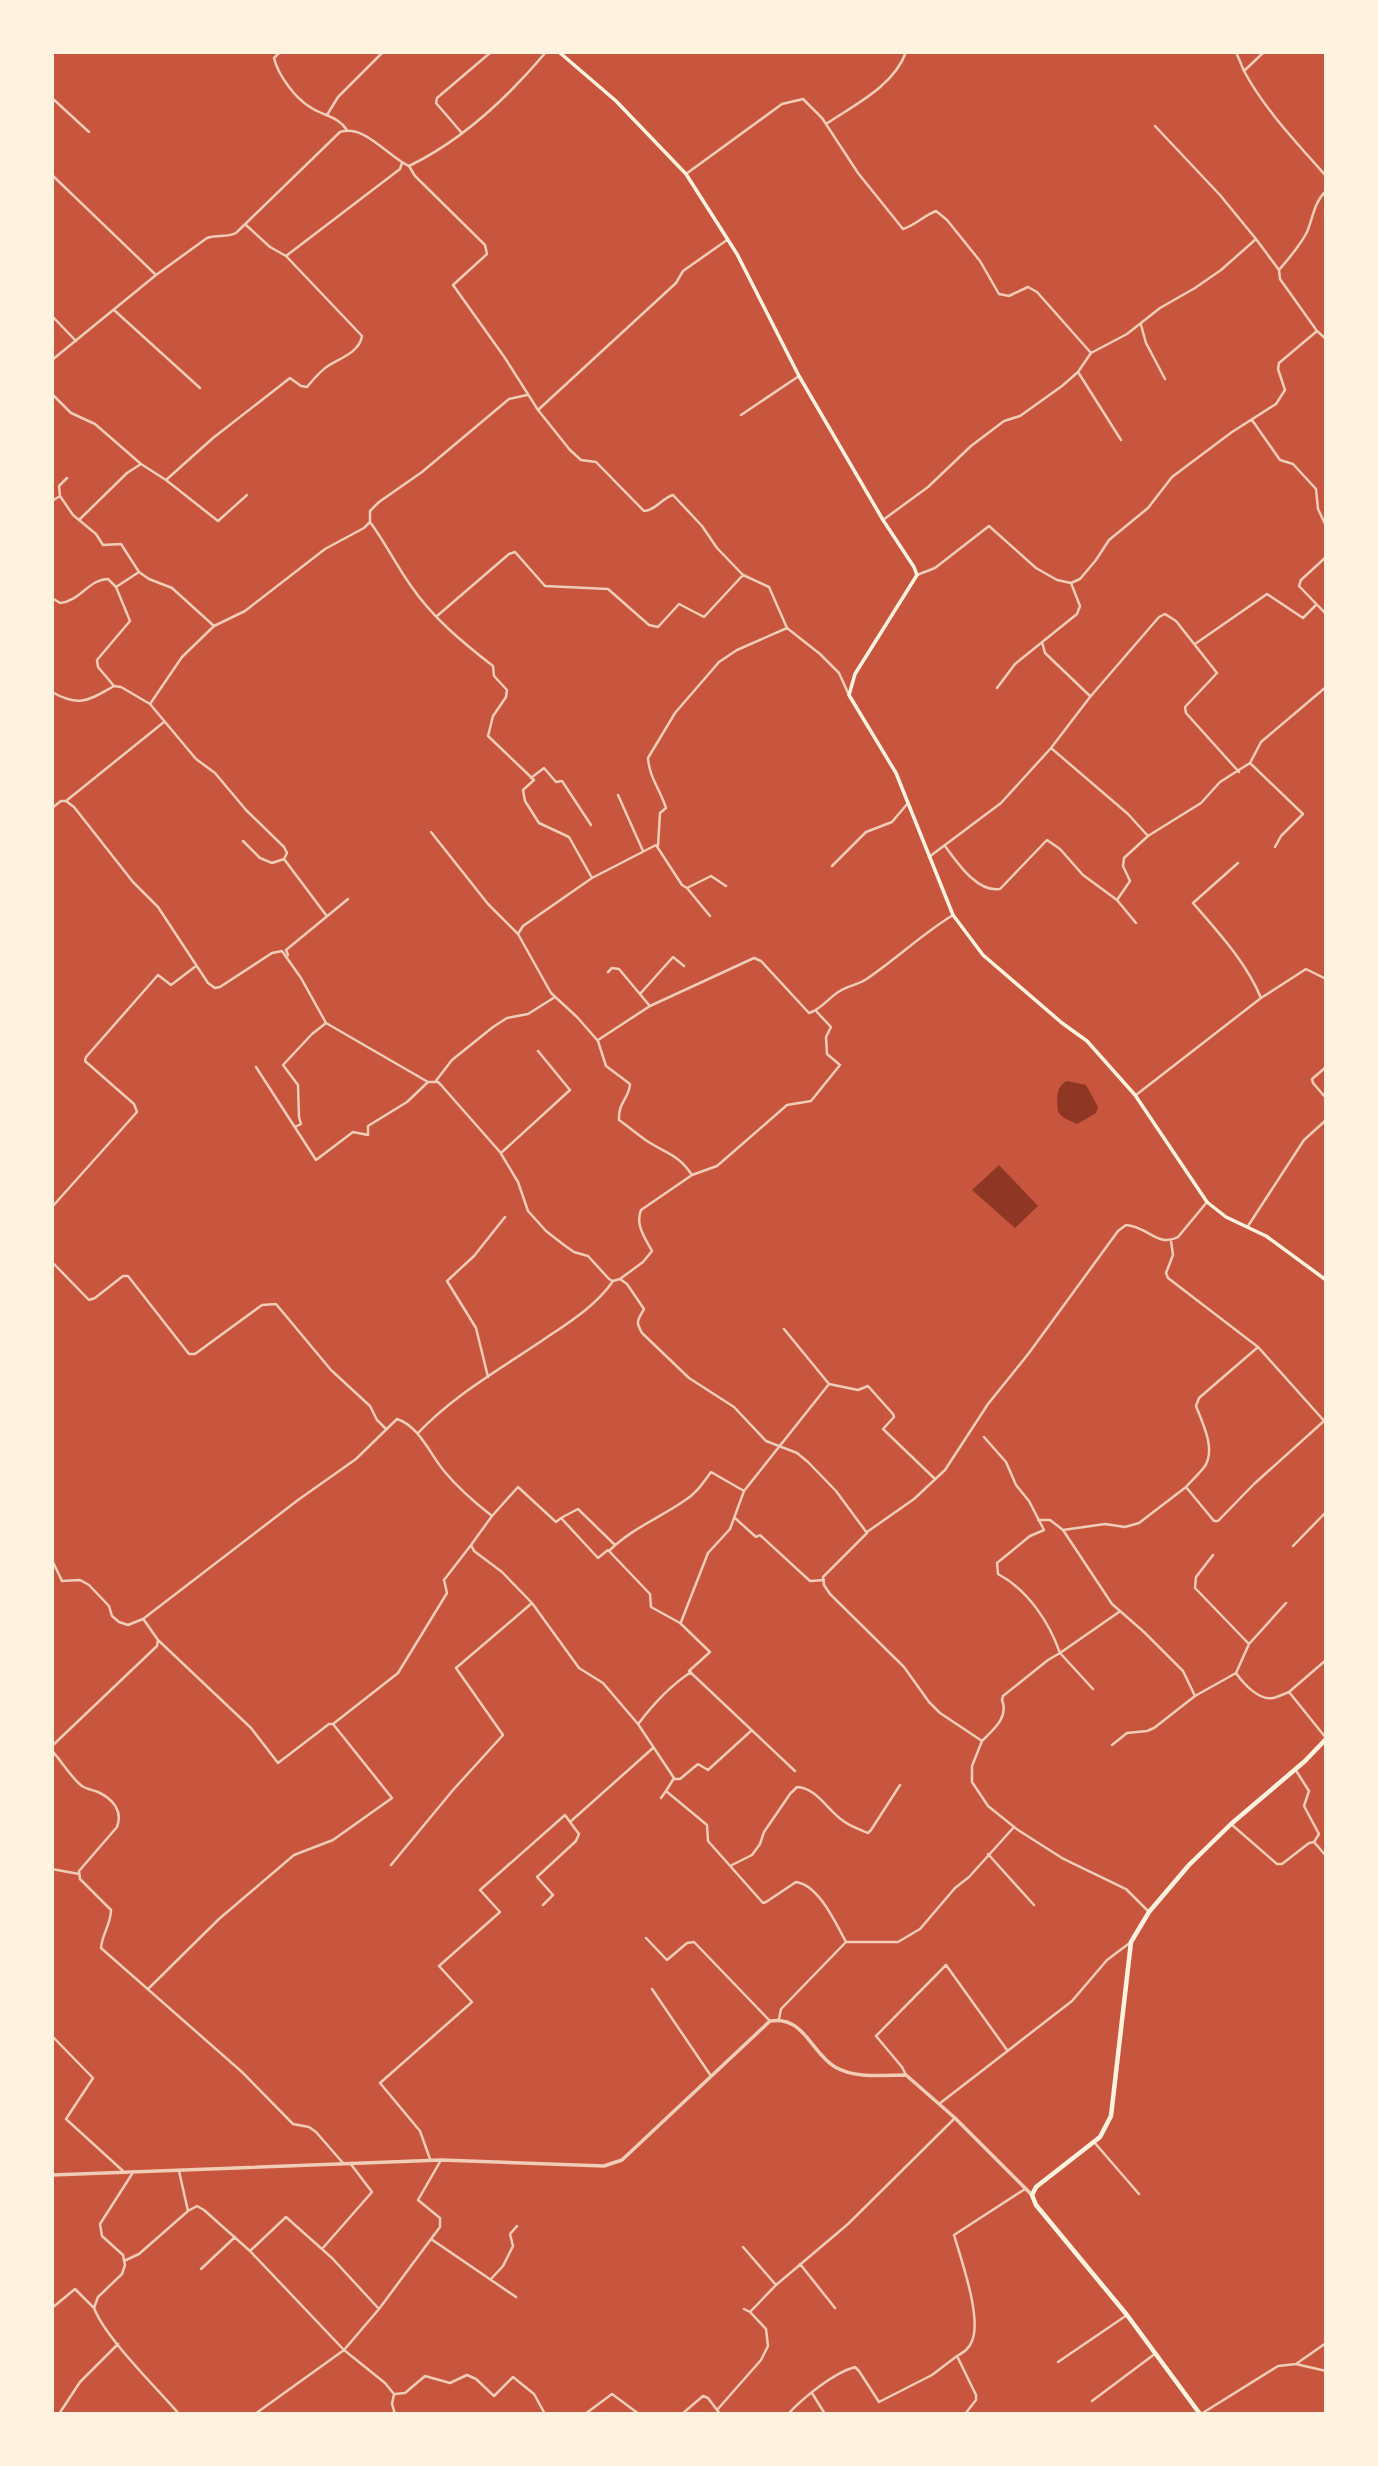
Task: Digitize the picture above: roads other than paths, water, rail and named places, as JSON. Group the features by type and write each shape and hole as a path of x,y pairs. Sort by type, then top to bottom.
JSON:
{"main road":[{"path":"559,52 616,101 686,174 728,240 799,376 917,575 855,674 849,695 896,773 953,915 983,955 1087,1041 1135,1095 1207,1202 1226,1217 1266,1236 1325,1280"},
{"path":"1200,2413 1127,2315 1056,2231 1036,2205 1032,2195 1036,2187 1100,2137 1111,2116 1131,1942 1149,1912 1189,1865 1325,1739"}],"street":[{"path":"280,52 274,58 276,68 296,95 309,107 342,122 347,130 378,144 409,166 415,176 485,245 487,254 453,285 538,410 570,450 581,460 596,462 644,511 650,511 666,497 673,495 743,575 769,587 788,628 839,673 849,695"},
{"path":"327,115 338,97 383,52"},
{"path":"461,132 436,103 437,98 491,52"},
{"path":"409,166 481,119 517,86 546,52"},
{"path":"826,124 893,76 901,67 906,52"},
{"path":"1236,52 1252,86 1325,176"},
{"path":"1244,71 1264,52"},
{"path":"52,98 89,132"},
{"path":"686,174 782,104 803,99 826,124 858,173 903,229 914,226 923,216 936,211 947,220 980,261 999,294 1009,296 1028,287 1037,292 1091,353"},
{"path":"1155,126 1220,195 1256,239 1279,270 1280,279 1325,339"},
{"path":"52,360 156,275 207,238 216,234 228,237 236,233 340,132 347,130"},
{"path":"286,256 400,169 402,163"},
{"path":"52,175 156,275"},
{"path":"1279,270 1306,233 1318,198 1325,191"},
{"path":"166,480 213,438 290,377 301,386 307,387 328,366 341,360 361,344 362,336 286,256 270,247 246,224"},
{"path":"883,520 928,487 971,446 1004,421 1020,416 1078,372 1091,353 1195,288 1221,270 1256,239"},
{"path":"538,410 676,283 682,271 728,240"},
{"path":"114,310 200,388"},
{"path":"52,316 76,341"},
{"path":"1141,324 1146,343 1165,379"},
{"path":"917,575 935,568 989,526 1036,568 1057,580 1071,583 1080,579 1109,540 1148,508 1172,477 1276,404 1284,394 1285,385 1278,369 1279,363 1317,331"},
{"path":"1078,372 1121,440"},
{"path":"741,415 799,376"},
{"path":"52,394 71,413 95,424 141,464 218,521 247,495"},
{"path":"528,395 509,399 422,472 379,502 370,511 370,522 390,549 410,585 436,617 493,666 494,676 507,690 506,697 493,716 488,736 534,780 523,790 525,802 539,824 569,836 592,878"},
{"path":"1252,420 1280,460 1293,464 1316,489 1318,509 1325,526"},
{"path":"79,520 127,473 141,464"},
{"path":"68,478 58,486 60,496 103,545 121,544 139,572 172,588 214,626"},
{"path":"52,501 60,496"},
{"path":"150,704 182,657 214,626 245,611 325,549 370,522"},
{"path":"436,617 509,554 515,552 545,586 608,589 649,625 658,627 679,604 705,617 743,575"},
{"path":"1325,557 1299,583 1325,614"},
{"path":"116,587 139,572"},
{"path":"52,598 60,603 75,599 99,579 108,579 116,587 130,621 97,664 114,686"},
{"path":"997,688 1014,664 1079,611 1080,606 1071,583"},
{"path":"1195,644 1267,594 1303,618 1315,605"},
{"path":"929,857 1001,803 1051,748 1090,696 1159,617 1165,614 1176,621 1217,674 1185,707 1186,713 1239,772"},
{"path":"710,916 682,885 658,846 660,813 666,808 648,766 648,758 675,713 719,662 737,650 788,628"},
{"path":"1042,642 1045,653 1090,696"},
{"path":"52,692 65,700 86,702 114,686 121,687 150,704 196,759 215,773 287,853 284,859 272,863 260,858 243,841"},
{"path":"1117,900 1130,881 1123,866 1124,858 1148,836 1185,814 1220,782 1250,763 1261,743 1325,687"},
{"path":"52,808 61,801 66,801 165,721"},
{"path":"1051,748 1128,814 1148,836"},
{"path":"1250,763 1303,814 1281,836 1275,847"},
{"path":"531,778 544,768 556,782 562,781 591,825"},
{"path":"618,795 643,851"},
{"path":"66,801 74,807 133,882 158,907 208,984 215,988 220,987 272,953 282,951 289,958"},
{"path":"832,866 866,832 892,822 908,803"},
{"path":"431,832 488,904 518,934 551,993 598,1041 606,1066 630,1084 619,1109 619,1120 684,1163 692,1175"},
{"path":"945,846 981,886 993,890 1000,889 1047,840 1060,849 1083,875 1117,900 1136,923"},
{"path":"518,934 523,926 592,878 658,846"},
{"path":"284,859 326,915"},
{"path":"1238,863 1192,903 1225,940 1255,984 1261,998"},
{"path":"687,888 710,876 726,886"},
{"path":"348,899 286,950 327,1023 428,1082 441,1085 502,1153 518,1182 528,1211 546,1231 574,1252 588,1256 608,1279 613,1281 621,1279 643,1262 652,1251 638,1224 641,1210 692,1175 717,1166 787,1105 811,1101 840,1065 827,1054 826,1037 831,1027 816,1011"},
{"path":"598,1041 650,1006 754,958 761,961 809,1013 816,1011 843,989 863,982 928,930 953,915"},
{"path":"640,994 673,957 684,967"},
{"path":"52,1207 137,1112 134,1104 85,1061 86,1057 158,975 171,985 197,966"},
{"path":"608,972 612,968 619,969 650,1006"},
{"path":"1135,1095 1261,998 1306,969 1325,979"},
{"path":"435,1082 452,1060 493,1027 507,1018 528,1014 555,997"},
{"path":"295,1127 301,1124 298,1085 283,1065 312,1034 327,1023"},
{"path":"502,1153 570,1090 538,1051"},
{"path":"1325,1067 1312,1079 1312,1083 1325,1098"},
{"path":"256,1068 316,1160 353,1132 368,1135 368,1126 407,1102 428,1082"},
{"path":"1248,1226 1304,1140 1325,1120"},
{"path":"982,1741 940,1713 904,1667 830,1594 824,1580 828,1570 867,1533 914,1499 935,1479 1118,1231 1126,1225 1132,1226 1142,1228 1162,1241 1171,1241 1178,1237 1207,1202"},
{"path":"488,1377 476,1328 447,1281 474,1256 505,1217"},
{"path":"1171,1241 1173,1255 1166,1273 1168,1278 1258,1347 1325,1422 1254,1484 1218,1521 1208,1515 1186,1487"},
{"path":"52,1262 89,1300 123,1276 128,1276 189,1354 195,1354 262,1305 276,1304 331,1370 370,1406 377,1420 386,1429"},
{"path":"621,1279 644,1309 637,1319 642,1333 700,1387 723,1398 757,1433 779,1447 797,1453 808,1462 836,1491 867,1533"},
{"path":"417,1434 439,1410 564,1325 604,1294 613,1281"},
{"path":"784,1329 829,1384 858,1390 868,1386 893,1414 894,1417 883,1429 935,1479"},
{"path":"1063,1530 1105,1524 1125,1527 1139,1523 1186,1487 1207,1464 1209,1449 1206,1434 1195,1406 1199,1398 1258,1347"},
{"path":"680,1623 708,1553 730,1530 744,1491 829,1384"},
{"path":"52,1560 62,1581 80,1580 89,1585 109,1606 119,1622 128,1625 143,1619 356,1459 397,1419 417,1434 467,1497 492,1516"},
{"path":"984,1437 1006,1462 1016,1485 1044,1530 1030,1536 997,1563 998,1574 1009,1580 1037,1607 1053,1632 1060,1653 1093,1689"},
{"path":"561,1518 598,1558 638,1527 685,1501 697,1491 711,1472 744,1491"},
{"path":"143,1619 158,1640 251,1728 278,1763 398,1673 446,1593 443,1580 518,1487 556,1522 578,1509 615,1545"},
{"path":"1293,1546 1325,1512"},
{"path":"734,1517 756,1537 760,1535 810,1581 824,1580"},
{"path":"1038,1520 1051,1520 1063,1530 1119,1612 1144,1632 1183,1671 1195,1696"},
{"path":"471,1545 474,1551 502,1572 532,1603 579,1668 603,1683 638,1724 674,1778 680,1779 698,1764 708,1770 752,1730"},
{"path":"609,1551 649,1594 651,1607 680,1623 710,1652 689,1671 691,1672 675,1683 638,1724"},
{"path":"1213,1555 1196,1577 1195,1588 1249,1644"},
{"path":"391,1865 503,1735 456,1668 532,1603"},
{"path":"1112,1745 1127,1733 1154,1728 1195,1696 1236,1673 1249,1644 1286,1603"},
{"path":"1119,1612 1048,1660 1003,1696 1004,1714 982,1741 972,1766 972,1782 988,1806 1014,1827 1062,1858 1120,1885 1149,1912"},
{"path":"158,1640 158,1646 52,1748 82,1787 99,1792 118,1808 120,1819 117,1827 79,1871 80,1879 111,1910 111,1919 102,1937 102,1948 242,2072 293,2124 309,2127 316,2132 344,2163"},
{"path":"1236,1673 1241,1681 1261,1697 1271,1699 1290,1692 1325,1660"},
{"path":"691,1672 795,1772"},
{"path":"1290,1692 1325,1739"},
{"path":"148,1989 219,1919 294,1855 333,1840 392,1798 333,1724"},
{"path":"570,1822 653,1748"},
{"path":"1231,1824 1277,1864 1282,1864 1314,1842 1319,1834 1304,1806 1309,1791 1295,1769"},
{"path":"661,1798 674,1778"},
{"path":"732,1865 752,1855 764,1832 797,1787 813,1792 846,1823 867,1833 900,1785"},
{"path":"666,1791 707,1825 708,1841 763,1903 796,1882 802,1883 822,1899 846,1942"},
{"path":"431,2161 420,2131 380,2083 472,2002 439,1966 500,1912 480,1890 565,1815 579,1834 576,1841 537,1877 554,1895 543,1905"},
{"path":"779,2020 782,2010 846,1942 898,1942 920,1929 954,1888 969,1877 1014,1827"},
{"path":"1314,1842 1325,1856"},
{"path":"988,1854 1034,1905"},
{"path":"52,1869 79,1874"},
{"path":"646,1938 667,1960 687,1943 694,1941 770,2021"},
{"path":"939,2104 1072,2001 1107,1960 1131,1942"},
{"path":"1007,2050 946,1965 876,2036 906,2075 956,2118 1032,2195"},
{"path":"652,1989 711,2076"},
{"path":"52,2175 441,2160 604,2166 622,2160 770,2021 790,2022 807,2036 832,2066 852,2075 906,2075"},
{"path":"52,2036 93,2078 66,2119 125,2174"},
{"path":"750,2312 776,2285 848,2224 956,2118"},
{"path":"1094,2142 1139,2194"},
{"path":"255,2413 344,2350 379,2309 440,2227 440,2217 418,2200 441,2160"},
{"path":"322,2249 372,2192 350,2163"},
{"path":"180,2171 188,2211"},
{"path":"94,2308 99,2297 122,2274 125,2265 123,2255 102,2236 100,2224 132,2174"},
{"path":"788,2413 839,2373 855,2367 879,2402 932,2375 967,2350 974,2338 973,2309 954,2235 1025,2189"},
{"path":"124,2261 139,2254 197,2206 250,2251 344,2350 385,2383 394,2394"},
{"path":"250,2251 286,2217 322,2249 379,2309"},
{"path":"491,2280 503,2266 513,2246 510,2234 517,2226"},
{"path":"201,2269 235,2237"},
{"path":"431,2239 516,2297"},
{"path":"743,2247 776,2285"},
{"path":"800,2264 835,2308"},
{"path":"52,2308 75,2289 94,2308 98,2318 118,2344 179,2413"},
{"path":"682,2413 703,2396 708,2398 719,2412 761,2360 768,2346 766,2329 744,2309"},
{"path":"1058,2362 1127,2315"},
{"path":"1296,2364 1325,2343"},
{"path":"59,2413 80,2382 118,2344"},
{"path":"1092,2401 1156,2353"},
{"path":"957,2356 976,2395 976,2400 965,2413"},
{"path":"1200,2413 1278,2366 1296,2364 1325,2371"},
{"path":"394,2394 405,2393 425,2376 450,2384 467,2375 477,2379 494,2396 513,2377 534,2394 545,2413"},
{"path":"812,2393 825,2413"},
{"path":"394,2394 392,2404 395,2413"},
{"path":"585,2413 612,2394 639,2413"}]}
